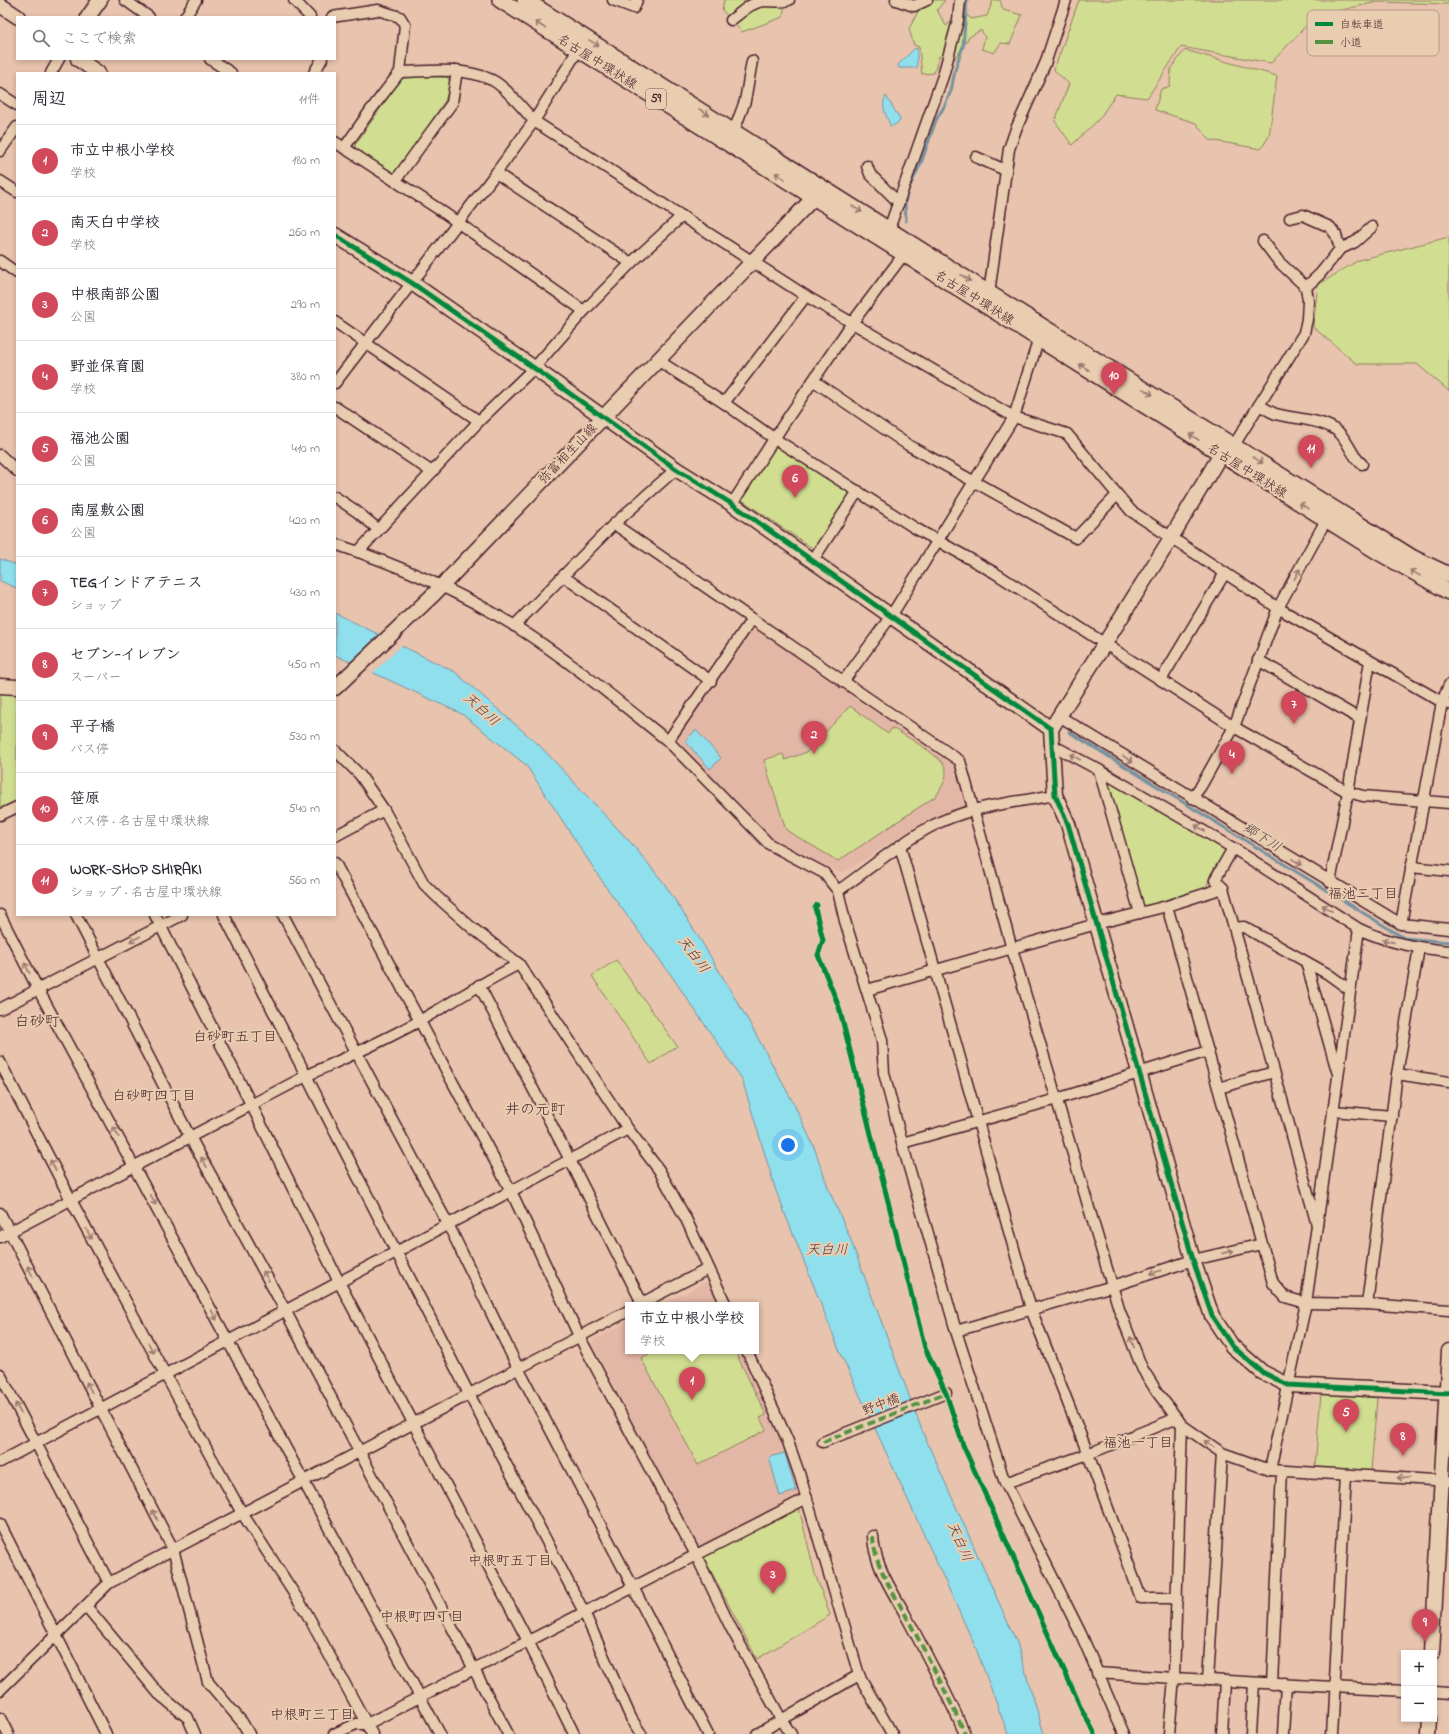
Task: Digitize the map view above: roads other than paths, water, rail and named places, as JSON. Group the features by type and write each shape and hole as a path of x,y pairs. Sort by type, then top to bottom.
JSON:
{"main road":[{"name":"名古屋中環状線","path":"500,0 578,50 818,192 889,229 1413,558 1449,575"},
{"name":"名古屋中環状線","path":"525,0 734,131 904,254 1326,520 1378,552 1449,592"}],"street":[{"path":"89,16 100,0"},
{"path":"125,0 147,16"},
{"path":"186,16 196,0"},
{"path":"294,0 309,16"},
{"path":"613,0 634,8 637,0"},
{"path":"731,20 755,3 763,1 779,2 789,0"},
{"path":"896,0 914,6 927,0"},
{"path":"889,229 943,76 958,20 960,0"},
{"path":"989,293 1009,149 1016,129 1046,64 1066,0"},
{"path":"0,5 16,16"},
{"path":"336,16 378,10 400,17 405,25 400,72 370,110 344,148"},
{"path":"336,382 412,284 534,121 578,50"},
{"path":"52,72 59,60"},
{"path":"79,60 97,72"},
{"path":"212,60 230,72"},
{"path":"315,72 321,60"},
{"path":"734,131 745,101 752,61"},
{"path":"400,72 457,70 492,80 503,88 534,121 806,296 1014,417 1067,434 1131,511 1278,608 1446,703"},
{"path":"395,181 452,103 457,70"},
{"path":"0,94 16,104"},
{"path":"0,151 16,127"},
{"path":"336,143 457,223 584,311"},
{"path":"976,157 1005,170"},
{"path":"867,166 870,174 899,203"},
{"path":"496,173 631,263"},
{"path":"0,180 16,191"},
{"name":"弥富相生山線","path":"336,688 438,590 659,361 818,192"},
{"path":"1290,218 1303,215 1330,227 1336,235 1340,249"},
{"path":"358,552 479,421 534,368 584,311 631,263 682,216"},
{"path":"1306,287 1320,274 1340,249 1355,242 1372,227"},
{"path":"336,236 412,284 534,368 676,469 732,504 1051,729"},
{"path":"1263,241 1279,262 1306,287 1308,319 1304,333 1234,445 1221,454 1171,538 1051,729 1054,795 1068,824 1140,1072 1166,1170 1193,1260 1212,1316 1232,1346 1262,1372 1288,1385 1448,1393"},
{"path":"732,504 852,323 904,254"},
{"path":"0,261 16,272"},
{"path":"724,403 806,296"},
{"path":"336,323 479,421"},
{"path":"843,682 891,616 1014,417 1039,338"},
{"path":"659,361 724,403 775,439 938,541 995,572 1160,680 1234,726 1348,792 1362,796 1449,803"},
{"path":"814,381 908,445 1076,538 1117,495"},
{"path":"1259,405 1276,414 1310,420 1336,430 1356,459 1362,464"},
{"path":"336,408 432,472"},
{"path":"0,455 16,470"},
{"path":"514,626 614,524 676,469"},
{"path":"813,560 858,491"},
{"path":"336,498 356,511 378,529"},
{"path":"1192,798 1201,786 1234,726 1278,608 1326,520"},
{"path":"614,524 960,761 1012,949 1119,1309 1142,1368 1179,1421 1222,1453 1270,1470 1446,1481"},
{"path":"336,544 358,552 514,626 588,677 668,741 769,844 824,873 838,891 845,921 882,1040 884,1073 902,1143 956,1331 1006,1483 1080,1634 1124,1734"},
{"path":"1160,680 1224,573"},
{"path":"563,576 711,681"},
{"path":"668,741 711,681 752,619"},
{"path":"1258,660 1360,719"},
{"path":"1330,882 1348,792 1370,661"},
{"path":"1401,924 1423,801 1449,684"},
{"path":"0,686 16,687"},
{"path":"1059,716 1401,924 1449,929"},
{"path":"1052,745 1099,770 1233,848 1359,929 1380,939 1419,948 1449,951"},
{"path":"336,751 360,775 384,810 424,884 471,927 519,964 628,1129 659,1170 686,1219 724,1302"},
{"path":"1099,770 1140,913"},
{"path":"838,891 900,846 931,826 973,810 1054,795"},
{"path":"0,815 16,807"},
{"path":"336,835 384,810"},
{"path":"900,846 1031,1309 1088,1454 1141,1598 1176,1598"},
{"path":"1233,848 1215,880 1223,888 1317,1225"},
{"path":"336,865 511,1191 579,1336 696,1555 730,1626 781,1719 791,1734"},
{"path":"1411,867 1449,871"},
{"path":"867,990 1096,924 1167,906 1223,888"},
{"path":"1167,906 1273,1283 1285,1297 1306,1303 1367,1304 1449,1310"},
{"path":"0,915 38,989 440,1734"},
{"path":"76,916 97,959 190,1137 285,1310 508,1734"},
{"path":"155,916 251,1104 339,1282 528,1641 574,1734"},
{"path":"0,1009 180,916"},
{"path":"225,916 469,1394 584,1612 631,1718 641,1734"},
{"path":"285,916 448,1224 518,1368 708,1734"},
{"path":"1234,928 1244,927 1328,974 1350,990"},
{"path":"1270,1470 1306,1303 1359,929"},
{"path":"1367,1304 1397,1074 1419,948"},
{"path":"1306,962 1338,1075"},
{"path":"0,1236 251,1104 306,1076 357,1053 420,1020 479,985 519,964"},
{"path":"479,985 570,1160 639,1302"},
{"path":"902,1143 1057,1099 1208,1051"},
{"path":"0,1062 71,1200 165,1374 242,1513 306,1612 372,1734"},
{"path":"1218,1088 1274,1072"},
{"path":"1397,1074 1449,1082"},
{"path":"1333,1111 1392,1116"},
{"path":"0,1462 628,1129"},
{"path":"0,1213 173,1549 208,1682 242,1722 249,1734"},
{"path":"956,1331 1113,1286 1193,1260 1262,1244"},
{"path":"644,1302 708,1269"},
{"path":"0,1690 109,1583 625,1312"},
{"path":"1432,1650 1446,1481 1449,1351"},
{"path":"748,1354 787,1439 807,1498 859,1675 892,1734"},
{"path":"0,1374 109,1583"},
{"name":"野中橋","path":"825,1441 945,1394"},
{"path":"1006,1483 1179,1421"},
{"path":"1169,1734 1174,1678 1179,1421"},
{"path":"1208,1680 1222,1453"},
{"path":"1272,1684 1282,1471"},
{"path":"1332,1734 1346,1475"},
{"path":"334,1734 356,1724 367,1724 807,1498"},
{"path":"0,1524 106,1734"},
{"path":"873,1536 873,1545 885,1580 904,1613 965,1734"},
{"path":"86,1606 159,1694 188,1718 195,1734"},
{"path":"1097,1673 1401,1691"},
{"path":"757,1734 859,1675"},
{"path":"1222,1734 1225,1681"},
{"path":"1252,1734 1254,1683"},
{"path":"1283,1734 1286,1684"},
{"path":"1437,1692 1449,1693"},
{"path":"0,1718 8,1734"},
{"path":"1428,1734 1429,1722"}],"water":[{"path":"917,48 917,68 899,68 898,65 914,49"},
{"path":"886,96 900,119 900,121 891,127 884,108 884,100"},
{"path":"0,559 16,565 16,588 0,581"},
{"name":"天白川","path":"336,613 455,672 540,746 632,844 664,883 700,939 748,1020 794,1104 814,1147 829,1190 850,1238 923,1433 1017,1643 1044,1734 1008,1734 975,1646 840,1352 776,1191 742,1079 671,975 606,887 526,765 462,714 336,655"},
{"path":"696,730 721,758 710,769 685,741"},
{"path":"785,1453 796,1491 780,1496 769,1457"}],"waterway":[{"path":"906,221 905,203 908,190 921,163 936,120 951,91 955,70 963,46 967,0"},
{"name":"郷下川","path":"1069,732 1404,938 1449,942"}],"place":[{"name":"笹原","path":"1114,395"},
{"name":"WORK-SHOP SHIRAKI","path":"1311,468"},
{"name":"南屋敷公園","path":"795,498"},
{"name":"TEGインドアテニス","path":"1294,724"},
{"name":"南天白中学校","path":"814,754"},
{"name":"野並保育園","path":"1232,774"},
{"name":"市立中根小学校","path":"692,1400"},
{"name":"福池公園","path":"1346,1432"},
{"name":"セブン-イレブン","path":"1403,1456"},
{"name":"中根南部公園","path":"773,1594"},
{"name":"平子橋","path":"1425,1642"}],"district":[{"name":"福池二丁目","path":"1363,894"},
{"name":"白砂町","path":"37,1022"},
{"name":"白砂町五丁目","path":"235,1037"},
{"name":"白砂町四丁目","path":"154,1096"},
{"name":"井の元町","path":"535,1110"},
{"name":"福池一丁目","path":"1138,1443"},
{"name":"中根町五丁目","path":"510,1561"},
{"name":"中根町四丁目","path":"422,1617"},
{"name":"中根町三丁目","path":"312,1715"}]}
